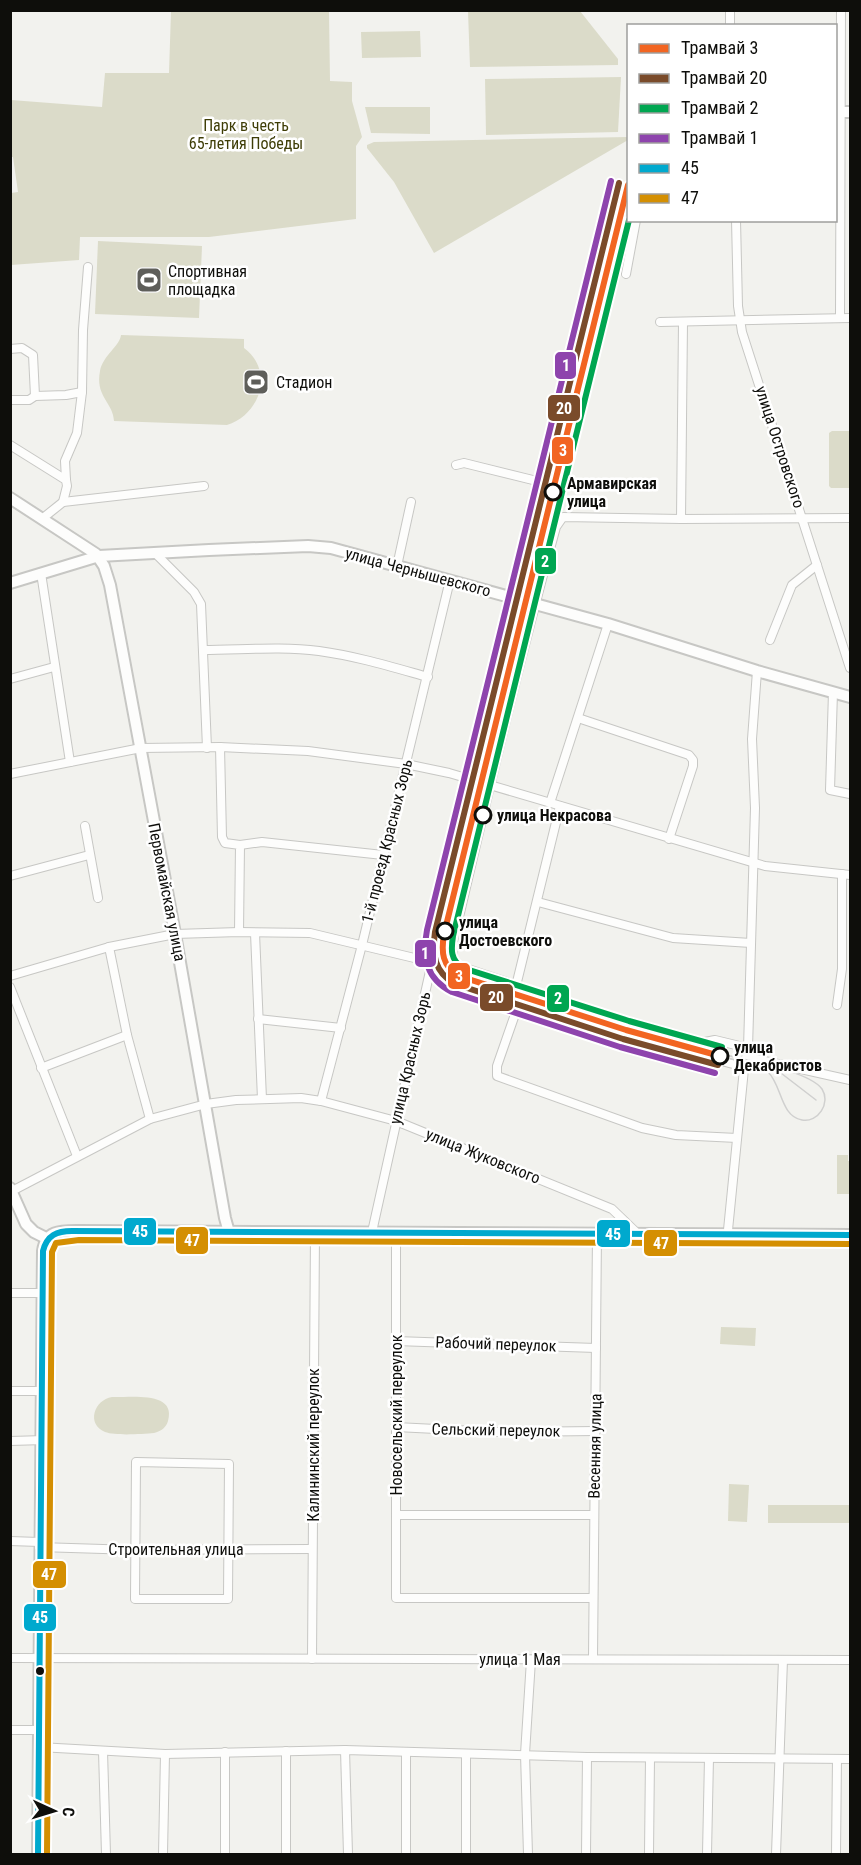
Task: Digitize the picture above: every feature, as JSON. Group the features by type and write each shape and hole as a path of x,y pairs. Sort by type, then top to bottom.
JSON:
{"main road":[{"path":"10,498 99,556"},
{"name":"улица Чернышевского","path":"10,583 99,556 308,546 332,548 608,624 850,698"},
{"name":"Первомайская улица","path":"99,556 110,585 141,748 206,1104 227,1234"},
{"path":"11,1190 26,1224 49,1245"},
{"path":"40,1854 43,1251 49,1245 51,1234 63,1231 597,1237 850,1235"},
{"path":"315,1234 372,1232 396,1235"},
{"path":"597,1237 639,1234 850,1241"}],"street":[{"path":"840,318 841,10"},
{"path":"626,274 636,222"},
{"name":"улица Островского","path":"736,222 739,321 850,668"},
{"path":"63,502 67,486 66,461 77,433 82,392 83,330 88,267"},
{"path":"660,322 739,321 759,318 850,318"},
{"path":"681,519 683,322"},
{"path":"10,349 22,348 33,355 35,396"},
{"path":"10,400 29,400 35,396 82,392"},
{"path":"10,445 66,480"},
{"path":"456,465 464,464 545,483"},
{"name":"улица Красных Зорь","path":"372,1232 430,967 438,919 470,780 505,660 516,598 533,540 550,465"},
{"path":"43,518 63,502 204,486"},
{"path":"398,566 411,502"},
{"path":"748,1048 715,1040 700,1043 516,986 459,966 453,958 452,947 489,786 535,604 556,527 563,517 850,518"},
{"path":"155,553 194,592 201,604 207,748"},
{"path":"770,639 792,585 817,565"},
{"path":"41,573 70,762"},
{"name":"1-й проезд Красных Зорь","path":"321,1101 362,945 450,580"},
{"path":"550,802 608,624"},
{"path":"203,650 321,651 375,662 428,677"},
{"path":"10,679 54,667"},
{"path":"727,1237 744,1067 748,1048 755,808 752,739 757,671"},
{"path":"833,692 830,790 850,794"},
{"path":"578,718 689,755 693,760 669,838"},
{"path":"220,747 222,837 225,843 240,845 262,842 382,855"},
{"path":"10,774 141,748 220,747 308,751 406,764 470,780 765,866 846,875 843,969 837,1005"},
{"path":"516,986 560,806"},
{"path":"85,826 98,898"},
{"path":"239,932 240,845"},
{"path":"10,876 89,855"},
{"path":"538,902 673,938 751,943"},
{"path":"255,933 262,1099"},
{"path":"10,976 109,947 175,934 310,933 362,945 430,967 624,1035 744,1067"},
{"path":"109,947 127,1035 150,1119"},
{"path":"10,987 77,1156"},
{"path":"520,1000 497,1066 497,1076 642,1128 675,1135 737,1138"},
{"path":"258,1019 341,1028"},
{"path":"41,1068 127,1035"},
{"path":"747,1057 850,1080"},
{"name":"улица Жуковского","path":"11,1190 150,1119 206,1104 236,1100 301,1098 396,1121 612,1209 639,1234"},
{"name":"Калининский переулок","path":"312,1659 315,1234"},
{"name":"Новосельский переулок","path":"396,1235 396,1598 593,1598"},
{"name":"Весенняя улица","path":"593,1658 597,1237"},
{"path":"10,1293 44,1293"},
{"name":"Рабочий переулок","path":"396,1341 596,1348"},
{"path":"10,1391 43,1391"},
{"name":"Сельский переулок","path":"396,1427 496,1432 596,1431"},
{"path":"10,1441 43,1440"},
{"path":"136,1462 229,1464 228,1599 135,1599 135,1550 136,1462"},
{"path":"396,1515 594,1515"},
{"name":"Строительная улица","path":"10,1541 135,1550 312,1549"},
{"name":"улица 1 Мая","path":"10,1658 850,1660"},
{"path":"528,1854 525,1754 531,1660"},
{"path":"776,1854 783,1660"},
{"path":"10,1730 41,1730"},
{"path":"41,1748 165,1754 345,1750 587,1757 850,1759"},
{"path":"345,1750 348,1854"},
{"path":"103,1751 106,1854"},
{"path":"286,1751 286,1854"},
{"path":"225,1752 225,1854"},
{"path":"406,1752 406,1854"},
{"path":"163,1854 165,1754"},
{"path":"466,1754 466,1854"},
{"path":"586,1854 587,1757"},
{"path":"649,1854 650,1758"},
{"path":"707,1854 709,1758"},
{"path":"836,1854 837,1759"}],"green space":[{"name":"Парк в честь 65-летия Победы","path":"171,11 329,11 330,81 352,82 352,101 362,137 356,146 356,219 209,237 80,237 79,260 11,265 11,193 18,192 13,157 11,157 11,100 102,107 105,73 169,73"},
{"path":"468,11 580,11 618,59 618,65 470,67"},
{"path":"420,31 421,57 362,58 361,32"},
{"path":"621,77 618,132 486,135 485,79"},
{"path":"365,107 430,107 430,134 371,133"},
{"path":"627,137 627,141 434,253 394,182 367,148 367,145 374,142"},
{"name":"Спортивная площадка","path":"98,241 202,246 199,318 95,314"},
{"path":"121,335 244,339 244,348 254,358 259,368 261,380 255,402 248,412 227,425 114,421 99,380 102,365"},
{"path":"850,431 850,488 831,488 829,486 829,433"},
{"path":"837,1155 848,1155 848,1161 850,1161 850,1194 837,1194"},
{"path":"721,1327 756,1328 755,1346 720,1344"},
{"path":"112,1397 158,1400 165,1404 169,1411 168,1421 163,1429 154,1433 105,1432 96,1424 95,1413 101,1403"},
{"path":"729,1484 749,1485 747,1522 728,1521"},
{"path":"768,1505 850,1505 850,1523 768,1523"}],"tram line":[{"name":"1","path":"611,181 427,930 426,958 436,981 452,992 620,1047 715,1073"},
{"name":"20","path":"619,183 435,932 434,955 443,974 455,984 623,1039 718,1065"},
{"name":"3","path":"627,189 444,934 443,953 449,968 459,976 626,1030 720,1056"},
{"name":"2","path":"629,222 453,936 452,950 454,958 463,968 629,1021 722,1047"},
{"path":"720,1056 752,1064 768,1072 789,1113 795,1117 808,1120 818,1115 824,1106 822,1089 804,1077 722,1054"},
{"path":"777,1070 816,1100"}],"transit line":[{"name":"45","path":"38,1854 43,1251 47,1241 53,1235 72,1231 850,1235"},
{"name":"47","path":"47,1854 52,1252 56,1243 79,1240 850,1244"}],"place":[{"name":"Спортивная площадка","path":"149,280"},
{"name":"Стадион","path":"256,382"},
{"name":"Армавирская улица","path":"553,492"},
{"name":"улица Некрасова","path":"483,815"},
{"name":"улица Достоевского","path":"445,931"},
{"name":"улица Декабристов","path":"720,1056"}]}
